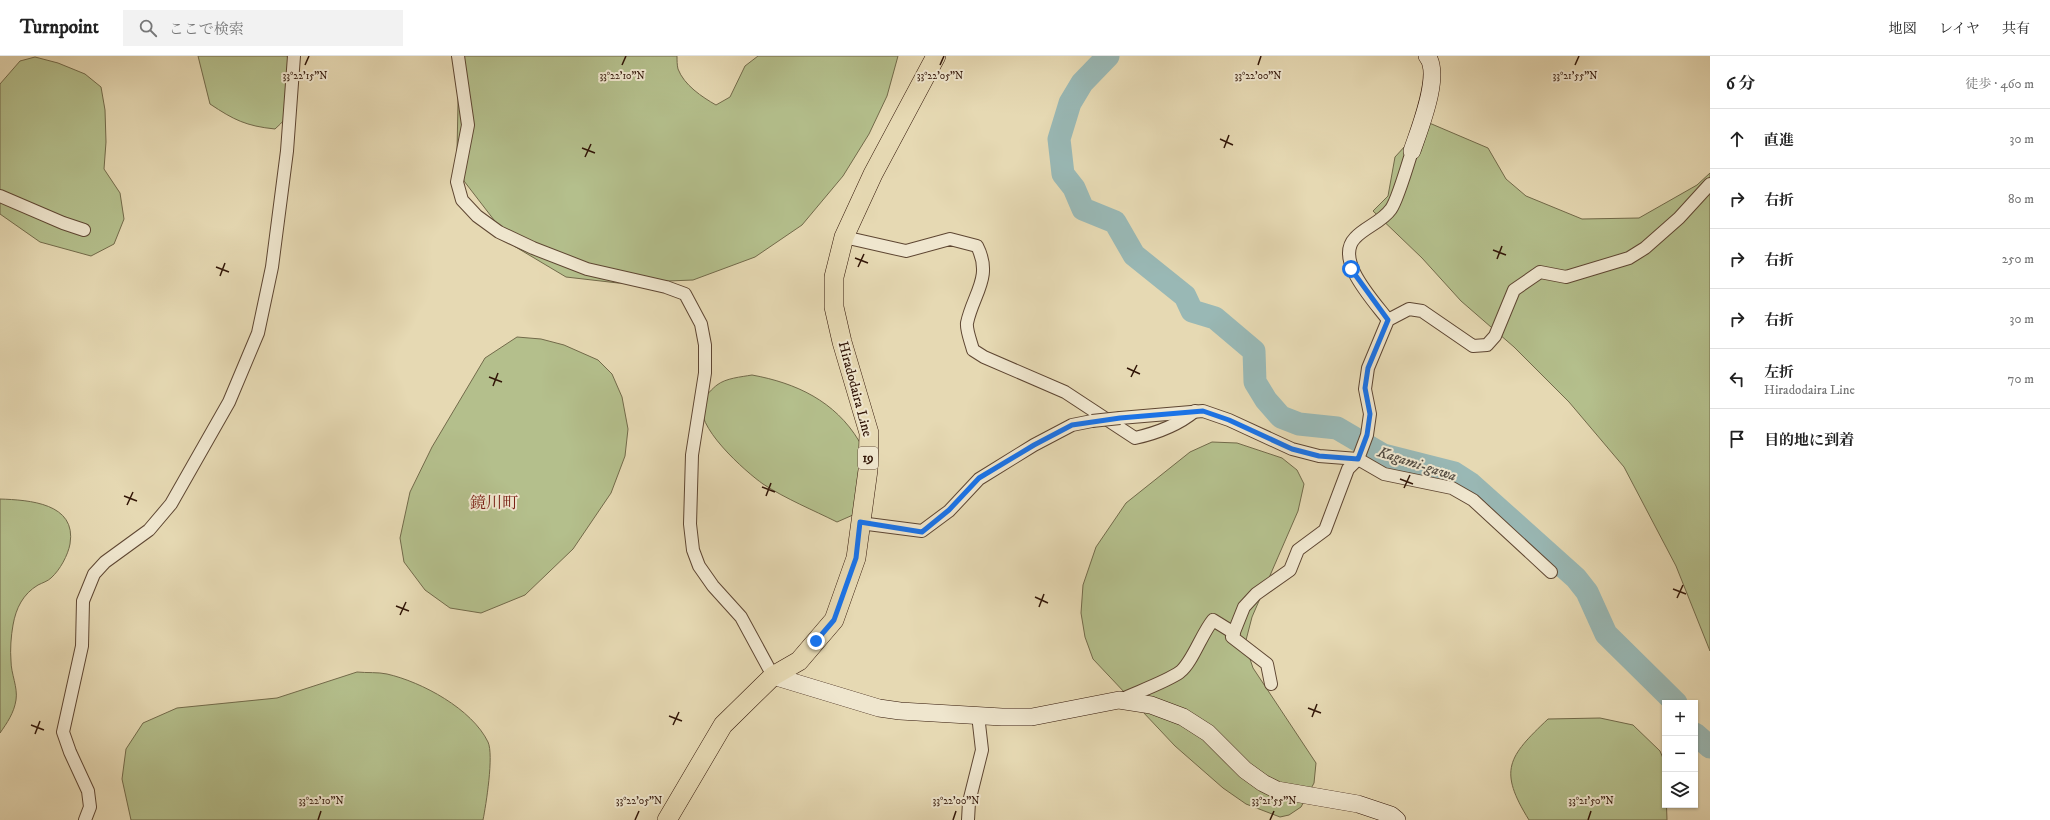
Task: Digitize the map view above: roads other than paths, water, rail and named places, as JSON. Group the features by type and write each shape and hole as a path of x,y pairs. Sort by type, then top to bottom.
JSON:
{"main road":[{"name":"Hiradodaira Line","path":"667,820 723,725 772,676 798,661 834,620 856,558 868,470 869,433 842,342 834,307 834,277 844,237 873,174 936,56"}],"street":[{"path":"85,820 90,807 88,791 70,752 64,732 82,646 83,601 94,574 105,562 149,530 171,504 229,402 258,333 272,268 287,151 294,56"},
{"path":"458,56 468,125 457,182 462,200 467,206 477,216 499,232 534,248 587,269 666,286 685,294 701,324 706,345 705,366 692,455 690,524 693,550 699,566 713,586 741,617 772,676 879,708 1032,717 1119,700 1181,672 1200,644 1204,631 1213,620 1234,633"},
{"path":"1388,320 1351,269 1348,256 1354,238 1376,223 1392,209 1432,88 1431,60 1427,56"},
{"path":"1271,684 1267,664 1232,637 1244,607 1256,594 1290,570 1298,550 1325,530 1348,469 1358,459 1367,435 1370,414 1365,388 1368,368 1388,320 1409,309 1422,311 1473,346 1487,345 1495,336 1514,290 1540,272 1566,277 1629,258 1645,248 1680,218 1710,184"},
{"path":"0,196 63,223 84,230"},
{"path":"844,237 906,251 950,239 978,246 983,258 983,278 967,324 973,350 984,357 1065,392 1135,438 1156,433 1184,420 1195,411"},
{"path":"860,522 922,532 949,510 979,478 1034,445 1072,425 1120,418 1203,411 1229,420 1292,449 1319,456 1358,459 1384,474 1452,488 1473,500 1551,572"},
{"path":"1119,700 1151,705 1182,717 1208,733 1245,770 1277,790 1358,804 1391,815 1397,820"},
{"path":"968,820 969,802 982,750 978,715"}],"waterway":[{"name":"Kagami-gawa","path":"1108,56 1082,83 1070,103 1059,139 1063,174 1074,188 1083,209 1115,222 1134,255 1185,296 1192,311 1215,318 1254,351 1255,382 1266,400 1281,417 1299,424 1337,428 1383,455 1454,473 1471,484 1576,578 1587,592 1606,634 1673,700"},
{"name":"Kagami-gawa","path":"1697,736 1710,747"}],"district":[{"name":"鏡川町","path":"494,503"}]}
